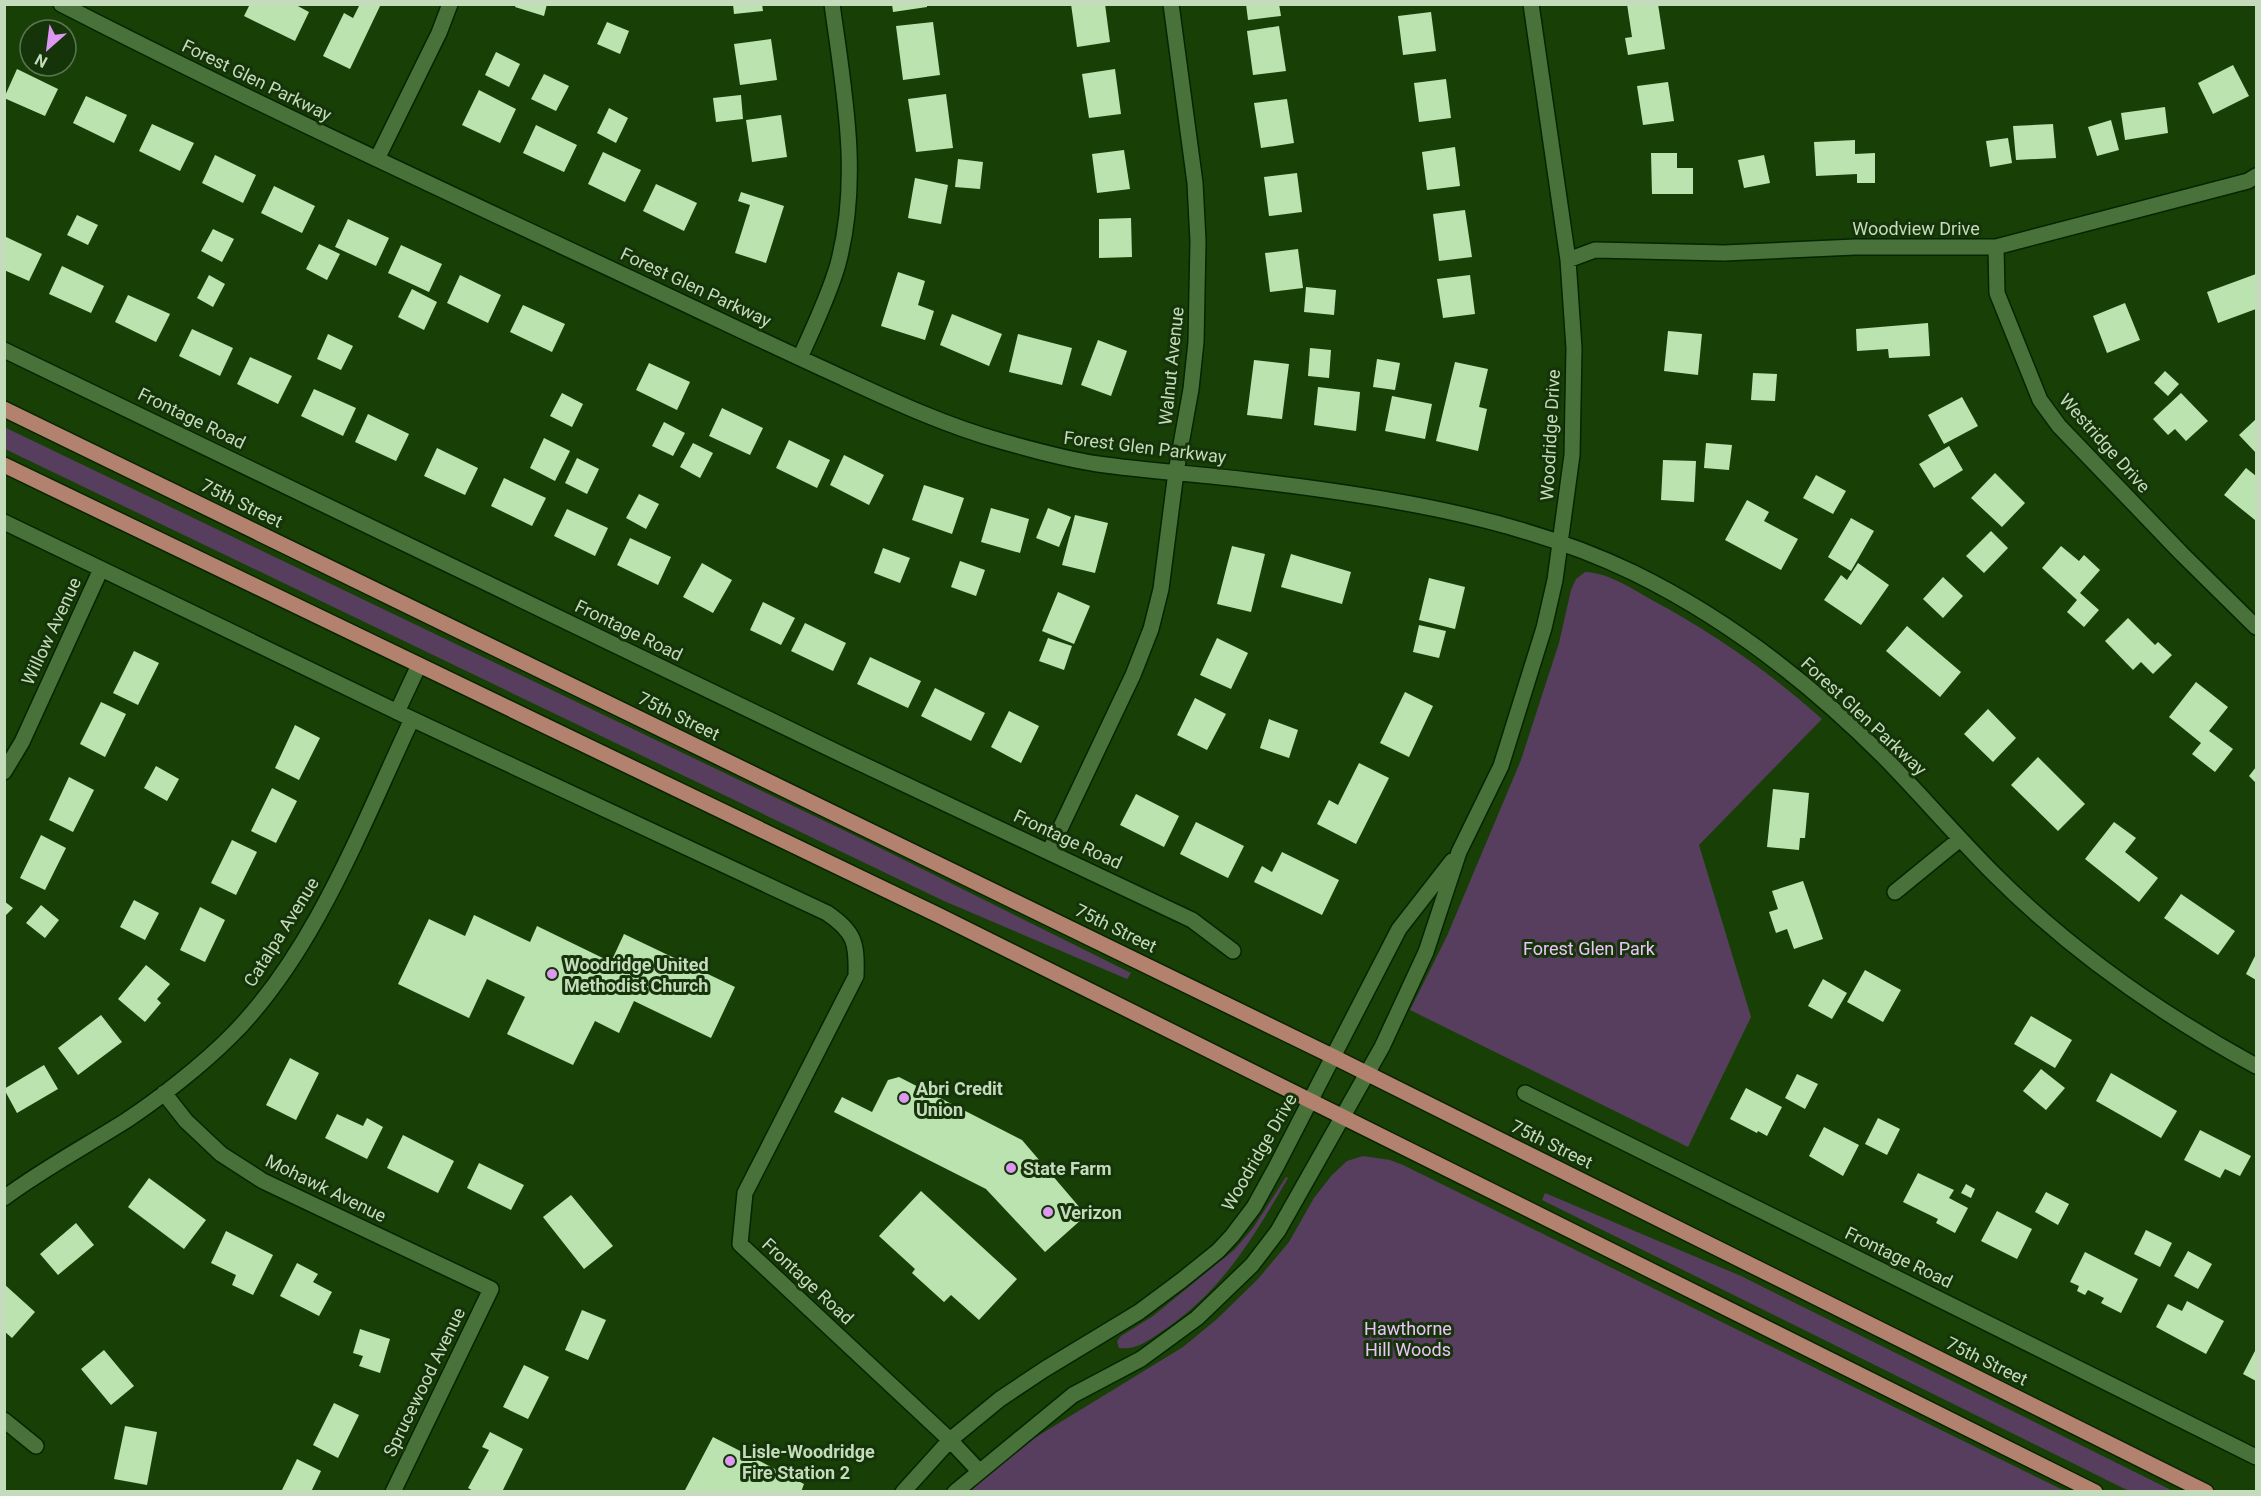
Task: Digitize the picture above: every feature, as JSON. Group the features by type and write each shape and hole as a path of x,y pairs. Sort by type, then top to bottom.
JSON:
{"main road":[{"name":"75th Street","path":"4,409 1367,1073 2206,1491"},
{"path":"4,465 938,915 2095,1491"}],"street":[{"name":"Forest Glen Parkway","path":"61,4 376,159 936,421 1000,441 1098,464 1254,480 1454,512 1560,543 1627,570 1661,587 1742,636 1811,688 1885,758 1997,877 2057,931 2111,975 2199,1035 2256,1066"},
{"path":"376,159 439,33 450,4"},
{"path":"800,358 838,265 850,177 849,126 832,4"},
{"name":"Walnut Avenue","path":"1049,852 1133,675 1151,630 1161,589 1176,472 1191,389 1196,342 1198,253 1195,183 1171,4"},
{"name":"Woodridge Drive","path":"955,1491 1073,1395 1141,1359 1197,1318 1246,1271 1278,1231 1382,1047 1426,952 1459,852 1501,766 1544,628 1560,543 1572,454 1575,396 1572,302 1568,260 1531,4"},
{"name":"Woodview Drive","path":"1568,260 1595,250 1724,253 1855,247 1996,247 2248,181 2256,176"},
{"name":"Westridge Drive","path":"1996,247 1997,294 2040,400 2067,435 2256,627"},
{"name":"Frontage Road","path":"4,350 834,751 1192,920 1233,951"},
{"path":"4,522 412,719"},
{"name":"Willow Avenue","path":"4,772 22,742 101,569"},
{"path":"397,711 419,665"},
{"name":"Frontage Road","path":"412,719 827,913 844,925 856,947 856,976 745,1193 740,1244 950,1440 979,1471"},
{"name":"Catalpa Avenue","path":"4,1198 128,1119 164,1093 229,1037 275,983 295,954 334,886 412,719"},
{"path":"1895,892 1960,839"},
{"name":"Woodridge Drive","path":"903,1491 950,1440 1000,1399 1139,1312 1218,1251 1254,1207 1399,929 1459,852"},
{"name":"Frontage Road","path":"1525,1092 2256,1457"},
{"name":"Mohawk Avenue","path":"164,1093 186,1121 221,1154 263,1181 491,1289"},
{"name":"Sprucewood Avenue","path":"393,1491 491,1289"},
{"path":"4,1420 36,1446"}],"green space":[{"path":"4,427 862,839 1131,973 1127,979 944,901 5,449"},
{"name":"Forest Glen Park","path":"1585,572 1603,575 1620,582 1698,626 1761,669 1822,719 1699,845 1751,1017 1688,1147 1410,1010 1447,936 1521,760 1559,643 1571,590 1576,579"},
{"name":"Hawthorne Hill Woods","path":"1363,1156 1390,1160 1403,1165 2065,1491 970,1492 987,1474 1028,1442 1183,1347 1217,1319 1258,1279 1289,1242 1314,1198 1332,1175 1347,1161"},
{"path":"1286,1177 1288,1178 1248,1243 1234,1263 1201,1300 1182,1317 1146,1342 1131,1348 1119,1348 1117,1341 1121,1336 1153,1316 1234,1250 1253,1228"},
{"path":"1545,1193 1741,1276 2173,1491 2129,1491 1542,1200"}],"building":[{"path":"250,4 294,4 309,12 295,41 244,16"},
{"path":"360,4 381,4 350,69 323,56 344,13 353,18"},
{"path":"516,4 547,4 544,16 515,7"},
{"path":"733,4 762,4 763,11 734,14"},
{"path":"892,4 927,4 927,7 893,12"},
{"path":"1071,4 1105,4 1110,42 1077,47"},
{"path":"1246,4 1279,4 1281,16 1248,20"},
{"path":"1627,4 1658,4 1665,49 1628,55 1625,38 1632,37"},
{"path":"1431,12 1436,51 1403,55 1398,16"},
{"path":"607,22 629,31 620,54 597,44"},
{"path":"933,22 940,75 903,80 896,26"},
{"path":"1279,26 1286,71 1253,75 1247,31"},
{"path":"771,39 777,80 740,85 734,44"},
{"path":"496,52 520,64 509,87 485,75"},
{"path":"2233,65 2249,96 2213,114 2198,83"},
{"path":"17,69 18,78 35,78 58,89 45,116 4,98"},
{"path":"1115,69 1121,114 1089,118 1082,74"},
{"path":"544,74 569,86 556,111 531,99"},
{"path":"1446,79 1451,118 1419,122 1414,83"},
{"path":"1668,82 1674,121 1643,125 1637,86"},
{"path":"479,90 516,109 500,143 462,125"},
{"path":"946,94 953,148 916,152 908,99"},
{"path":"741,95 743,119 716,122 713,98"},
{"path":"86,96 127,115 114,143 73,123"},
{"path":"1287,99 1294,143 1261,148 1254,103"},
{"path":"2165,107 2168,133 2125,140 2121,113"},
{"path":"609,108 628,118 616,143 597,133"},
{"path":"781,115 787,157 752,162 746,120"},
{"path":"2111,120 2119,150 2097,156 2088,127"},
{"path":"152,124 194,143 180,171 139,151"},
{"path":"2053,124 2056,158 2016,160 2013,126"},
{"path":"536,125 577,145 564,172 523,153"},
{"path":"2008,138 2012,163 1990,167 1986,141"},
{"path":"1855,140 1855,154 1875,153 1875,183 1857,183 1857,174 1816,176 1814,142"},
{"path":"1455,147 1460,186 1427,190 1422,152"},
{"path":"1124,150 1130,189 1097,193 1092,154"},
{"path":"603,152 641,170 625,202 588,184"},
{"path":"1651,153 1677,153 1677,168 1693,168 1693,194 1652,194"},
{"path":"215,155 256,175 243,203 202,183"},
{"path":"1764,155 1770,183 1744,188 1738,160"},
{"path":"958,159 983,162 980,189 955,187"},
{"path":"1297,173 1302,212 1269,216 1264,177"},
{"path":"915,178 948,185 941,224 908,218"},
{"path":"656,184 697,203 684,231 643,211"},
{"path":"274,186 315,206 302,233 261,213"},
{"path":"741,192 784,206 766,263 735,253 750,205 738,201"},
{"path":"1465,210 1472,257 1439,261 1433,214"},
{"path":"77,215 98,225 88,245 67,235"},
{"path":"1131,218 1132,257 1099,258 1099,219"},
{"path":"348,219 389,238 376,266 335,247"},
{"path":"213,229 234,239 222,262 201,251"},
{"path":"4,236 42,254 29,281 4,270"},
{"path":"319,244 340,254 327,280 306,269"},
{"path":"401,245 442,264 429,292 388,273"},
{"path":"1298,249 1303,288 1270,292 1265,253"},
{"path":"62,266 104,286 91,313 49,294"},
{"path":"898,272 925,281 918,305 934,311 925,340 881,326"},
{"path":"2256,274 2256,309 2218,323 2207,292"},
{"path":"209,275 225,284 213,307 197,298"},
{"path":"460,275 501,295 488,323 447,303"},
{"path":"1470,275 1475,314 1443,318 1437,279"},
{"path":"1306,287 1336,290 1334,315 1304,312"},
{"path":"412,289 437,302 424,330 398,317"},
{"path":"128,295 170,314 156,342 115,322"},
{"path":"2125,303 2140,340 2107,353 2093,316"},
{"path":"523,305 565,324 552,352 510,332"},
{"path":"952,314 1002,334 989,366 940,345"},
{"path":"1928,323 1930,356 1889,358 1888,349 1857,351 1856,329"},
{"path":"192,329 233,348 220,376 179,356"},
{"path":"1668,331 1702,334 1698,375 1664,371"},
{"path":"328,334 353,346 341,370 317,359"},
{"path":"1018,334 1072,348 1062,385 1009,372"},
{"path":"1098,340 1127,351 1111,396 1081,385"},
{"path":"1310,348 1331,350 1329,378 1308,376"},
{"path":"250,357 292,376 278,404 237,384"},
{"path":"1377,359 1400,363 1395,390 1373,387"},
{"path":"1254,360 1289,364 1282,419 1247,415"},
{"path":"1455,362 1488,369 1479,407 1487,409 1478,451 1436,441"},
{"path":"649,363 690,382 677,410 636,390"},
{"path":"2165,371 2179,384 2168,396 2154,383"},
{"path":"1753,373 1777,374 1775,401 1751,400"},
{"path":"1318,387 1360,392 1356,431 1314,425"},
{"path":"314,389 356,408 343,436 301,416"},
{"path":"562,393 583,404 572,427 550,416"},
{"path":"2181,393 2208,421 2186,441 2175,429 2168,435 2153,419"},
{"path":"1392,396 1432,404 1425,439 1385,431"},
{"path":"1962,397 1978,426 1944,444 1928,415"},
{"path":"722,408 763,428 750,455 709,436"},
{"path":"368,414 409,434 396,461 355,442"},
{"path":"2256,419 2256,453 2239,435"},
{"path":"664,422 685,433 673,456 652,446"},
{"path":"544,438 570,451 555,481 530,468"},
{"path":"789,440 830,460 817,488 776,468"},
{"path":"693,443 713,453 700,478 680,467"},
{"path":"1706,443 1732,445 1729,470 1704,468"},
{"path":"1949,446 1963,470 1934,488 1919,464"},
{"path":"437,448 478,468 465,495 424,476"},
{"path":"844,455 884,475 869,505 830,485"},
{"path":"577,458 599,469 587,494 565,483"},
{"path":"1663,460 1696,461 1694,502 1661,500"},
{"path":"2246,468 2256,476 2255,520 2224,495"},
{"path":"1995,473 2025,503 2002,527 1971,498"},
{"path":"1816,475 1846,491 1833,514 1803,498"},
{"path":"504,478 546,498 532,526 491,506"},
{"path":"924,485 964,498 952,534 912,520"},
{"path":"639,494 659,504 646,529 626,518"},
{"path":"1747,500 1769,512 1764,521 1798,539 1781,570 1725,540"},
{"path":"991,508 1029,519 1020,553 981,542"},
{"path":"1048,508 1071,517 1059,547 1036,538"},
{"path":"567,509 608,528 595,556 554,536"},
{"path":"1075,515 1108,523 1095,573 1062,565"},
{"path":"1851,518 1874,531 1851,571 1828,557"},
{"path":"1991,531 2008,548 1984,573 1966,556"},
{"path":"630,538 671,557 658,585 617,565"},
{"path":"1232,546 1265,554 1251,612 1217,604"},
{"path":"2061,546 2079,561 2084,555 2100,570 2080,593 2099,610 2084,627 2067,612 2077,600 2042,568"},
{"path":"883,548 910,558 900,583 874,573"},
{"path":"1291,554 1351,572 1342,604 1281,587"},
{"path":"960,561 985,570 976,596 951,587"},
{"path":"702,563 732,580 713,613 683,597"},
{"path":"1858,563 1889,585 1861,625 1824,600 1841,575 1847,580"},
{"path":"1943,577 1963,596 1943,618 1923,599"},
{"path":"1429,578 1465,587 1455,629 1419,620"},
{"path":"1058,592 1090,606 1074,644 1042,631"},
{"path":"763,602 795,618 781,645 750,630"},
{"path":"2128,618 2155,645 2158,642 2172,655 2153,674 2141,662 2133,670 2105,641"},
{"path":"805,623 846,643 833,671 791,651"},
{"path":"1419,625 1446,631 1439,658 1413,652"},
{"path":"1907,626 1961,672 1940,697 1886,651"},
{"path":"1048,638 1072,646 1064,670 1039,661"},
{"path":"1217,638 1248,653 1231,689 1200,675"},
{"path":"134,651 159,663 138,705 113,693"},
{"path":"870,657 921,681 908,708 857,684"},
{"path":"2196,682 2228,707 2209,731 2233,749 2215,772 2192,754 2201,743 2169,717"},
{"path":"935,688 985,713 971,741 921,716"},
{"path":"1405,692 1433,706 1409,757 1380,743"},
{"path":"1195,698 1226,714 1207,750 1177,735"},
{"path":"101,702 126,714 105,757 80,744"},
{"path":"1988,709 2016,738 1993,762 1964,734"},
{"path":"1009,711 1039,726 1021,763 991,747"},
{"path":"1269,719 1298,730 1289,758 1260,748"},
{"path":"295,725 320,738 299,780 275,768"},
{"path":"2038,757 2085,804 2058,831 2011,785"},
{"path":"1359,763 1389,778 1356,844 1317,824 1329,800 1338,805"},
{"path":"156,766 179,779 167,801 144,788"},
{"path":"2256,767 2256,783 2249,776"},
{"path":"69,777 94,790 73,832 49,820"},
{"path":"272,788 297,801 276,843 251,831"},
{"path":"1773,789 1809,793 1805,838 1800,838 1799,850 1767,847"},
{"path":"1136,794 1179,816 1164,847 1120,825"},
{"path":"1196,822 1244,846 1228,878 1180,854"},
{"path":"2114,822 2136,838 2125,852 2158,878 2139,902 2085,859"},
{"path":"41,835 66,848 45,890 20,878"},
{"path":"232,840 257,852 236,895 211,883"},
{"path":"1282,852 1339,880 1322,915 1254,882 1262,866 1272,872"},
{"path":"1803,881 1823,939 1794,949 1787,929 1776,933 1769,912 1778,909 1772,891"},
{"path":"2181,894 2235,931 2218,955 2164,918"},
{"path":"134,900 159,913 145,940 120,927"},
{"path":"4,901 13,908 4,917"},
{"path":"41,905 59,920 45,938 26,923"},
{"path":"200,907 225,920 205,962 180,950"},
{"name":"Woodridge United Methodist Church","path":"474,915 530,942 537,926 611,962 624,934 735,987 711,1038 634,1001 619,1033 595,1021 573,1065 507,1034 525,997 487,979 469,1018 398,984 429,919 465,936"},
{"path":"2256,954 2256,980 2246,974"},
{"path":"146,965 170,984 157,999 161,1003 145,1022 118,999"},
{"path":"1865,970 1901,990 1883,1022 1847,1002"},
{"path":"1823,979 1847,993 1832,1019 1808,1006"},
{"path":"101,1015 122,1042 78,1075 58,1048"},
{"path":"2031,1016 2072,1040 2055,1068 2014,1044"},
{"path":"290,1058 319,1073 296,1120 266,1105"},
{"path":"44,1065 58,1089 17,1113 4,1089"},
{"path":"2041,1069 2065,1088 2046,1110 2023,1091"},
{"path":"2111,1073 2177,1111 2161,1138 2096,1101"},
{"path":"1797,1074 1818,1084 1805,1109 1785,1098"},
{"path":"899,1077 1022,1140 1081,1209 1082,1219 1045,1252 986,1189 834,1112 842,1097 872,1112 888,1080"},
{"path":"1746,1088 1782,1107 1767,1136 1730,1119"},
{"path":"337,1114 363,1126 367,1118 383,1127 367,1159 325,1138"},
{"path":"1878,1118 1900,1129 1887,1155 1865,1144"},
{"path":"1824,1127 1859,1145 1843,1176 1809,1156"},
{"path":"2200,1130 2251,1156 2240,1176 2225,1169 2220,1178 2184,1160"},
{"path":"403,1135 454,1161 438,1193 387,1168"},
{"path":"479,1163 524,1185 511,1210 467,1188"},
{"path":"1918,1173 1954,1190 1949,1198 1968,1208 1955,1233 1936,1223 1938,1219 1903,1202"},
{"path":"149,1178 206,1220 184,1249 128,1207"},
{"path":"1966,1184 1975,1189 1971,1198 1961,1193"},
{"path":"921,1191 1017,1279 979,1320 951,1295 944,1302 912,1273 915,1269 879,1236"},
{"path":"2046,1192 2069,1204 2058,1225 2035,1212"},
{"path":"571,1195 613,1246 584,1269 543,1217"},
{"path":"1997,1211 2032,1229 2017,1259 1981,1241"},
{"path":"76,1223 94,1245 58,1275 40,1254"},
{"path":"2146,1230 2172,1243 2160,1267 2134,1254"},
{"path":"226,1231 273,1255 253,1295 232,1285 236,1275 211,1263"},
{"path":"2188,1251 2212,1264 2198,1289 2174,1276"},
{"path":"2085,1252 2138,1279 2121,1313 2101,1303 2104,1298 2088,1290 2085,1295 2077,1291 2079,1286 2070,1282"},
{"path":"297,1263 318,1274 313,1282 332,1292 319,1316 280,1296"},
{"path":"4,1284 35,1312 12,1338 4,1331"},
{"path":"2187,1301 2224,1321 2206,1354 2156,1327 2168,1304 2182,1311"},
{"path":"582,1310 606,1320 588,1360 565,1350"},
{"path":"360,1329 390,1339 380,1373 359,1366 363,1356 353,1353"},
{"path":"2256,1349 2256,1381 2243,1374"},
{"path":"104,1350 134,1386 111,1405 81,1369"},
{"path":"524,1365 549,1377 528,1419 503,1407"},
{"path":"334,1403 359,1415 338,1458 313,1445"},
{"path":"125,1426 157,1432 147,1485 114,1479"},
{"path":"490,1432 523,1449 502,1492 475,1492 468,1488 489,1450 482,1447"},
{"name":"Lisle-Woodridge Fire Station 2","path":"713,1437 804,1484 801,1492 684,1492"},
{"path":"297,1459 321,1471 311,1492 281,1492"}],"place":[{"name":"Woodridge United Methodist Church","path":"552,974"},
{"name":"Abri Credit Union","path":"904,1098"},
{"name":"State Farm","path":"1011,1168"},
{"name":"Verizon","path":"1048,1212"},
{"name":"Lisle-Woodridge Fire Station 2","path":"730,1461"}]}
